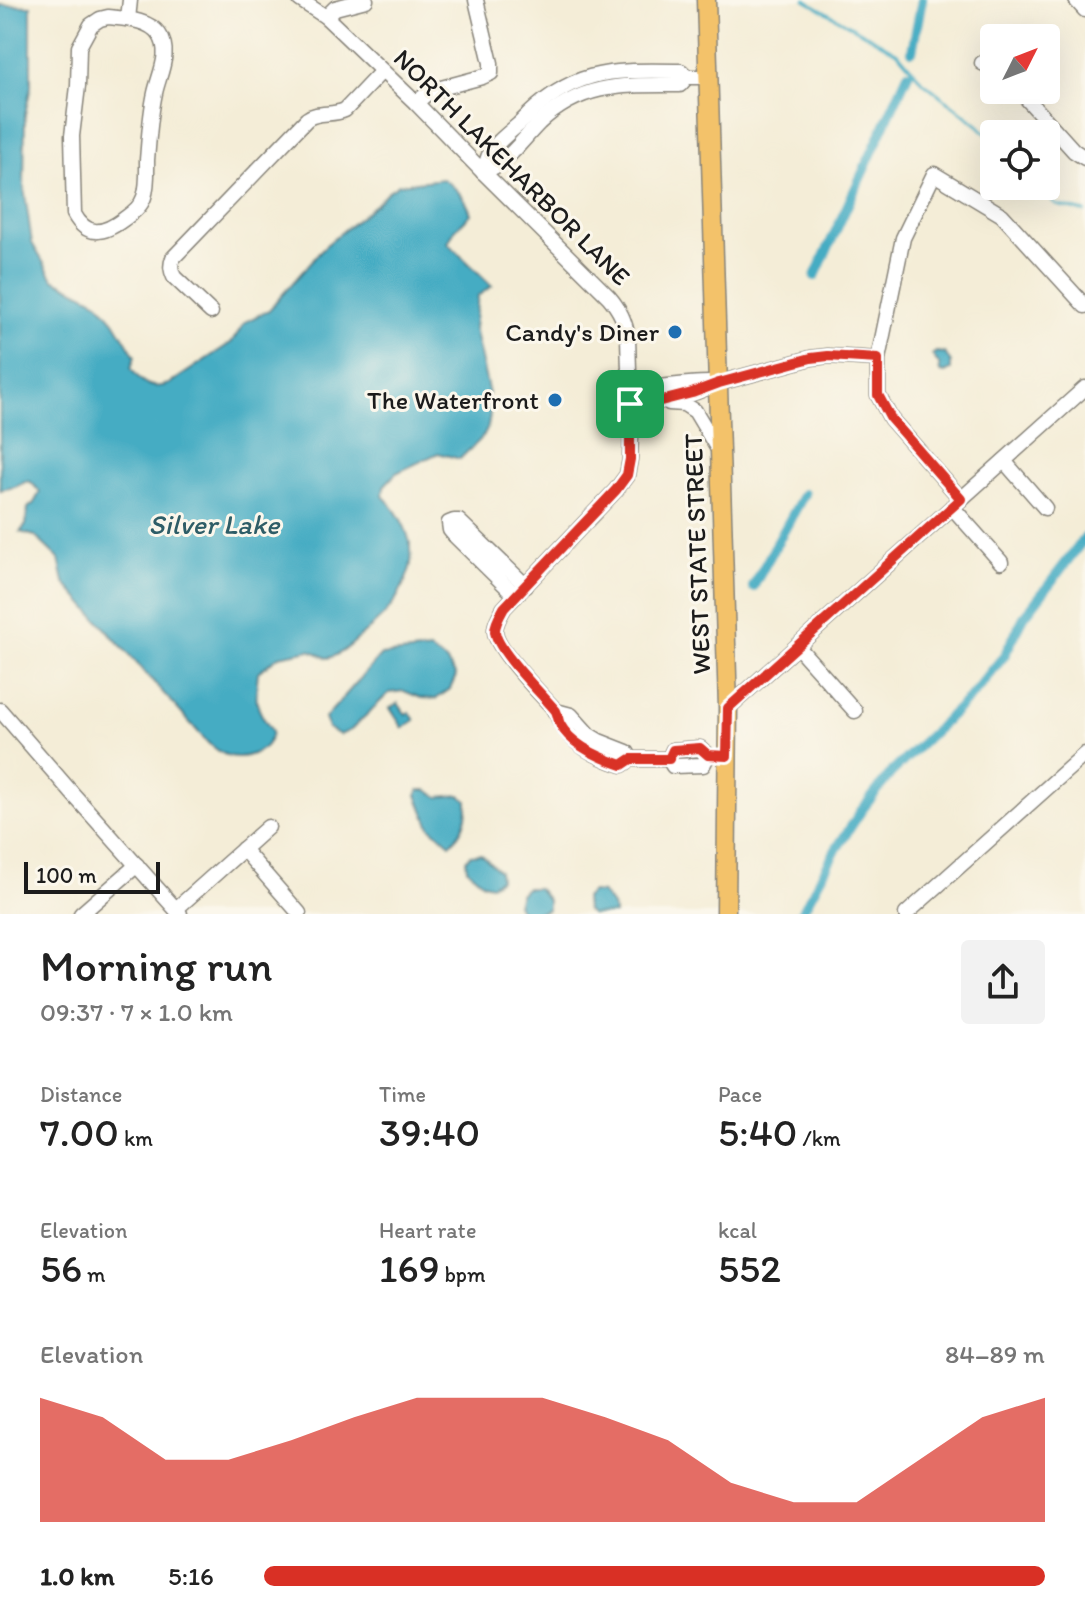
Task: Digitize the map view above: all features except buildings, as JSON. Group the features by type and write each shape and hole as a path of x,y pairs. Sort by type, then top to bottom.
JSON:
{"main road":[{"name":"WEST STATE STREET","path":"706,0 728,708 718,756 726,914"}],"street":[{"path":"122,0 124,19"},
{"path":"124,19 130,0"},
{"name":"NORTH LAKEHARBOR LANE","path":"300,0 326,17 416,103 609,297 626,325 630,397 627,475 504,608 497,620 495,633 500,647 556,711 571,715 589,735 627,752 631,759 669,759 673,766 695,766 718,756"},
{"path":"326,17 335,8 366,0"},
{"path":"416,103 430,91 491,73 476,0"},
{"path":"1076,0 1085,10"},
{"path":"100,19 124,19 147,23 158,31 166,53 149,125 146,189 144,200 137,209 114,227 92,231 80,225 72,201 72,136 79,47 91,25 100,19"},
{"path":"211,312 174,277 171,270 173,258 307,119 345,110 382,71"},
{"path":"483,172 490,153 537,105 566,85 616,71 681,71 687,77 708,77"},
{"path":"1032,104 1074,151 1085,158"},
{"path":"1001,562 891,419 878,395 878,359 903,238 934,174 1002,215 1085,306"},
{"path":"653,403 811,358 878,359"},
{"path":"630,397 690,382 719,383"},
{"path":"728,708 1085,388"},
{"path":"630,397 690,407 720,453"},
{"path":"1004,461 1045,508"},
{"path":"459,521 521,591 455,536 449,523 459,521"},
{"path":"797,646 855,711"},
{"path":"0,710 178,912 268,827"},
{"path":"906,914 1085,754"},
{"path":"243,849 299,913"},
{"path":"81,914 137,865"}],"water":[{"name":"Silver Lake","path":"0,5 31,6 31,86 25,114 24,187 32,243 53,279 97,301 114,321 135,356 131,368 147,384 157,387 169,384 232,342 245,322 269,310 325,246 399,184 443,179 460,194 471,214 454,231 448,243 492,286 478,296 474,328 489,394 484,397 485,404 490,408 486,432 460,459 438,453 396,473 384,486 383,496 400,518 410,545 411,563 403,586 384,615 342,652 327,658 310,650 279,656 258,672 257,703 272,731 267,744 255,753 233,757 209,744 64,582 59,559 35,536 20,532 26,525 28,508 40,492 31,482 0,490"},
{"path":"945,353 951,370 940,372 939,364 932,355"},
{"path":"430,650 446,661 456,676 450,689 436,699 421,698 404,691 389,693 351,730 340,735 328,728 325,718 381,655"},
{"path":"398,703 406,715 409,712 415,720 403,728 390,708"},
{"path":"419,790 427,790 439,797 460,795 467,801 464,824 450,844 430,827 417,795"},
{"path":"481,854 499,871 500,879 491,885 483,883 467,869 466,860 470,855"},
{"path":"526,888 538,888 548,900 548,909 534,913 520,910 517,904"},
{"path":"591,892 602,893 615,914 591,914 586,910 585,898"}],"waterway":[{"path":"805,0 898,53 922,81 980,127"},
{"path":"912,51 922,0"},
{"path":"815,276 908,74"},
{"path":"1051,200 1056,205 1085,212"},
{"path":"753,587 804,494"},
{"path":"801,914 861,811 891,773 973,694 1004,656 1024,617 1085,538"}],"place":[{"name":"Candy's Diner","path":"675,332"},
{"name":"The Waterfront","path":"555,400"}],"route":[{"path":"811,358 878,359 878,395 881,403 891,419 961,499 728,708 727,756 708,755 700,748 673,750 669,759 631,759 622,765 603,759 579,744 560,724 556,711 500,647 495,633 497,620 504,608 627,475 630,404 653,403 811,358"}]}
